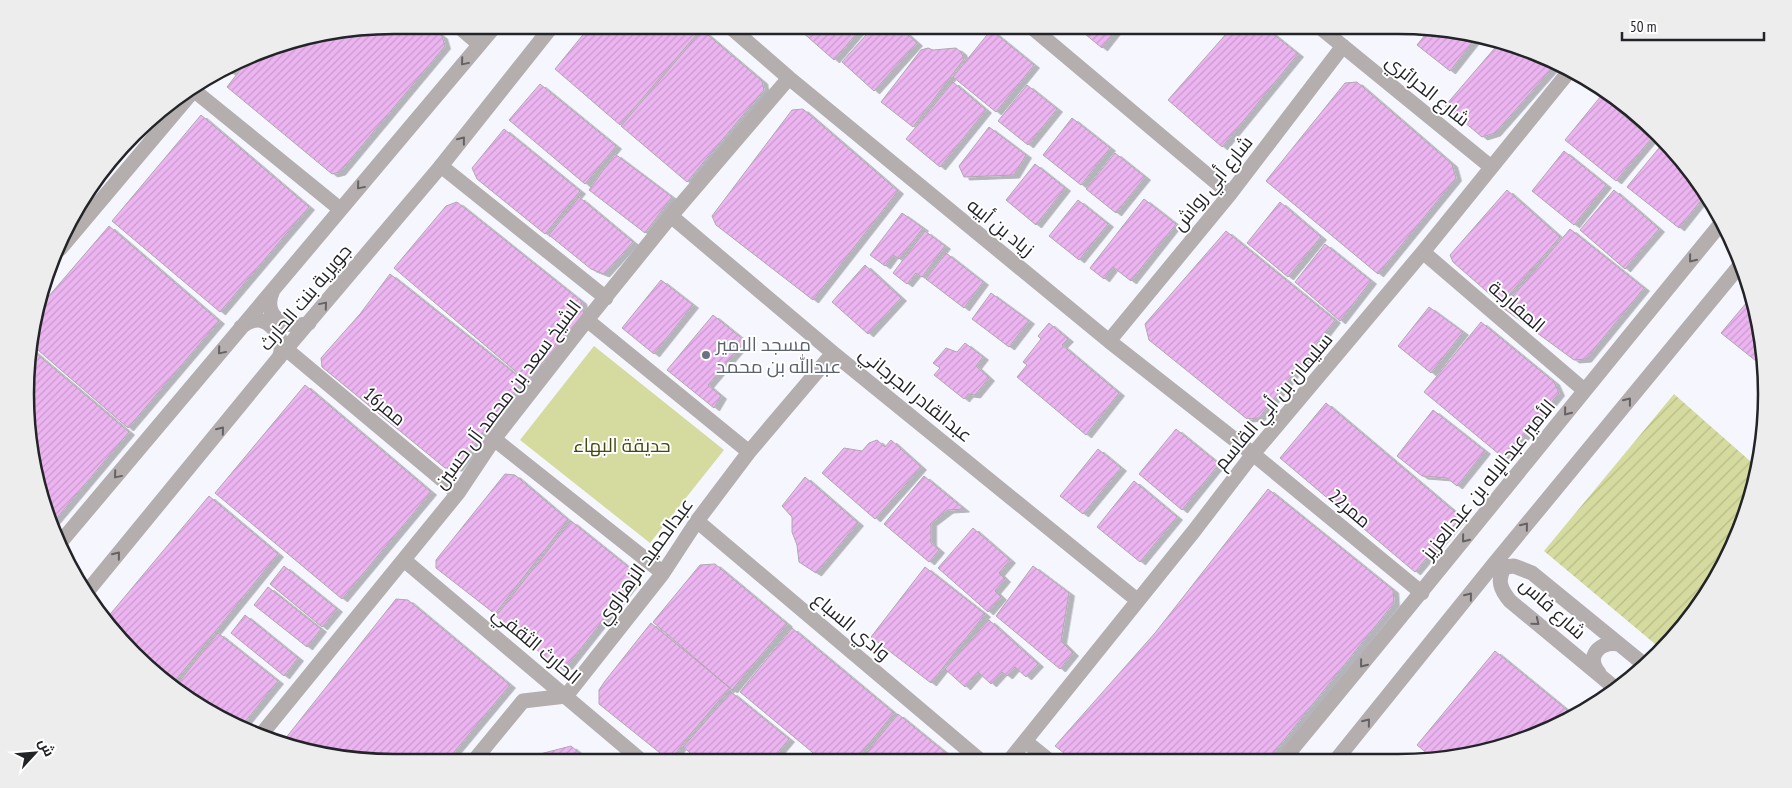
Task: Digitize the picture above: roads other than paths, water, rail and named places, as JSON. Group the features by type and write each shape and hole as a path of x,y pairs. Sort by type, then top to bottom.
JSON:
{"street":[{"path":"467,34 479,44"},
{"name":"جويرية بنت الحارث","path":"64,538 488,34"},
{"name":"جويرية بنت الحارث","path":"90,588 441,166 546,34"},
{"name":"زياد بن أبيه","path":"738,34 789,78 1109,341 1253,454"},
{"path":"1040,34 1230,194"},
{"name":"شارع الحرائري","path":"1328,34 1491,167"},
{"name":"شارع أبي رواش","path":"1109,341 1230,194 1343,46"},
{"name":"سليمان بن أبي القاسم","path":"1015,754 1194,531 1253,454 1423,252 1566,76"},
{"name":"الشيخ سعد بن محمد آل حسين","path":"265,730 458,493 494,439 587,320 789,78"},
{"path":"196,93 340,209"},
{"path":"70,237 178,106"},
{"path":"441,166 606,298"},
{"name":"عبدالقادر الجرجاني","path":"672,216 833,352 1137,600"},
{"name":"الأمير عبدالإله بن عبدالعزيز","path":"1288,754 1422,593 1584,390 1718,229"},
{"name":"المفارجة","path":"1423,252 1584,390"},
{"path":"1341,754 1494,564 1736,270"},
{"path":"273,289 270,296 270,310 273,315 288,325 297,326 309,323"},
{"path":"239,328 251,321 258,320 272,327 278,334 283,354"},
{"path":"587,320 749,452"},
{"name":"عبدالحميد الزهراوي","path":"566,696 663,573 749,452 833,352"},
{"name":"ممر16","path":"283,354 458,493"},
{"path":"494,439 663,573"},
{"name":"ممر22","path":"1253,454 1422,593"},
{"name":"وادي السباع","path":"698,522 973,754"},
{"name":"الحارث الثقفي","path":"404,560 634,754"},
{"name":"شارع فاس","path":"1611,684 1510,601 1500,583 1500,576 1505,567 1514,566 1532,573 1640,661"},
{"path":"1601,676 1594,666 1593,659 1596,652 1607,644 1619,644"},
{"path":"479,754 523,700 566,696"},
{"path":"1025,741 1041,754"}],"place":[{"name":"مسجد الامير عبدالله بن محمد","path":"706,355"}],"park label":[{"name":"حديقة البهاء","path":"622,445"}]}
